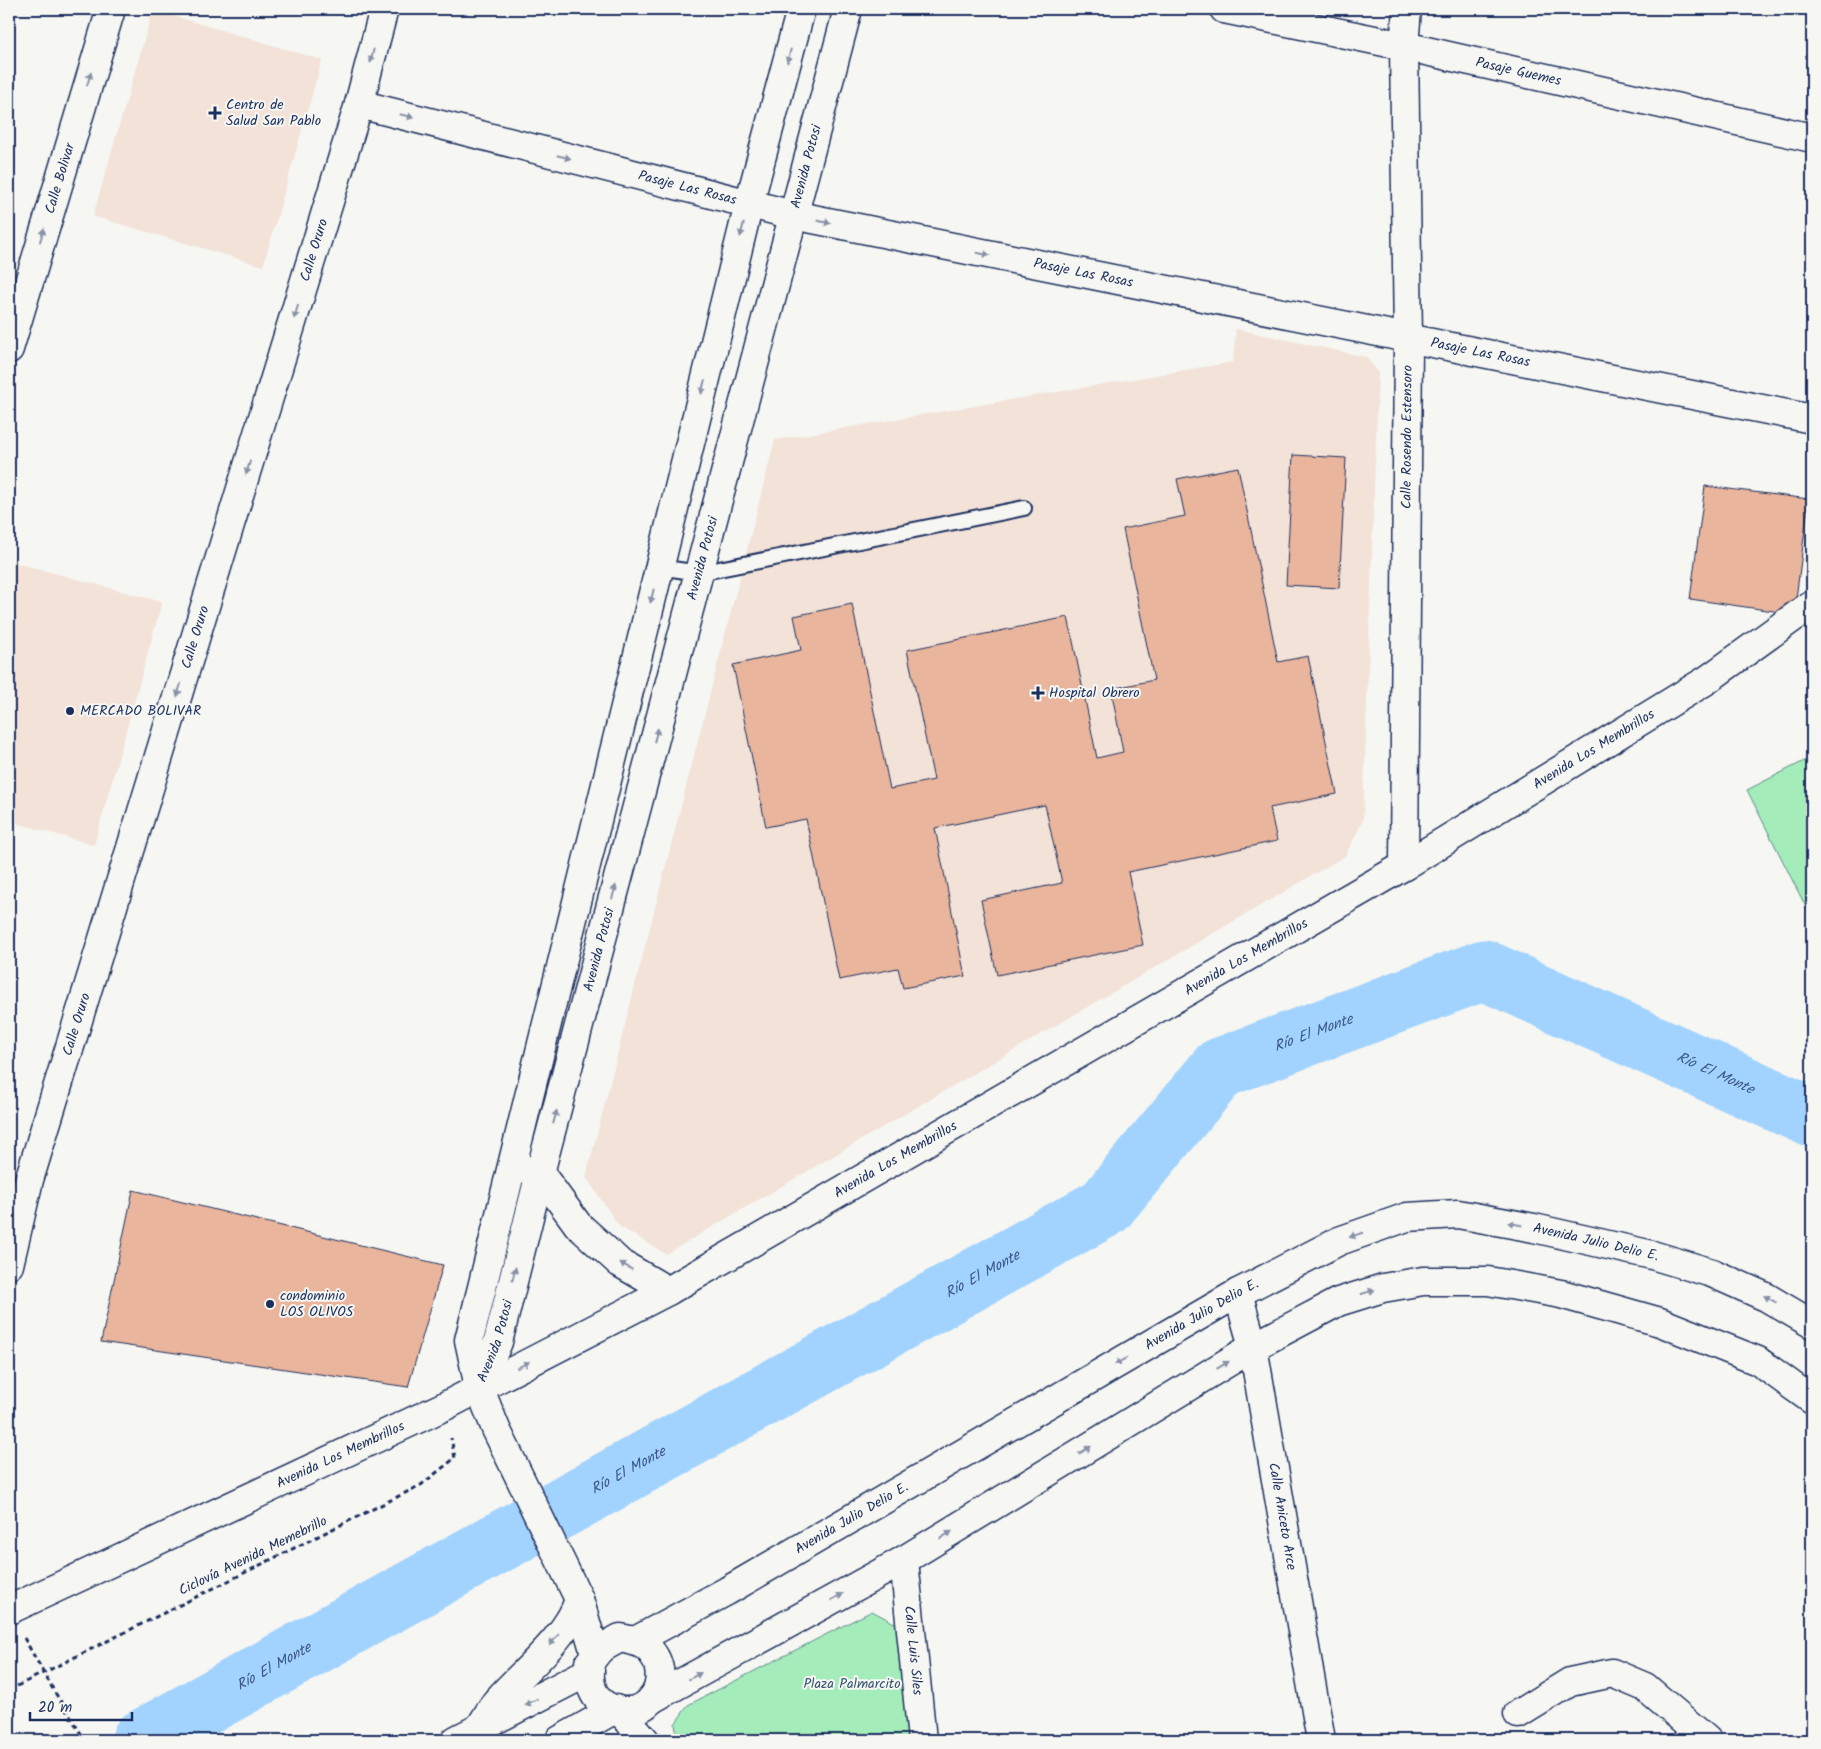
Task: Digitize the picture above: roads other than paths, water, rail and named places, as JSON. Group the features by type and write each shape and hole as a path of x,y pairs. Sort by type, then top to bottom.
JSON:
{"street":[{"name":"Calle Bolivar","path":"9,349 19,274 111,9"},
{"name":"Calle Oruro","path":"9,1265 19,1178 360,104 384,9"},
{"name":"Avenida Potosi","path":"479,1387 469,1340 748,204 801,9"},
{"name":"Avenida Potosi","path":"479,1387 498,1342 540,1173 848,9"},
{"name":"Pasaje Guemes","path":"1224,9 1404,46 1812,138"},
{"name":"Calle Rosendo Estensoro","path":"1404,866 1408,339 1404,46 1407,9"},
{"name":"Pasaje Las Rosas","path":"360,104 793,216 1812,419"},
{"name":"Avenida Los Membrillos","path":"9,1610 445,1406 668,1291 1404,866 1707,680 1812,604"},
{"path":"512,1166 540,1173 578,1225 620,1263 668,1291"},
{"name":"Avenida Julio Delio E.","path":"627,1640 727,1591 1238,1293 1339,1241 1407,1217 1458,1214 1616,1247 1712,1273 1766,1297 1812,1324"},
{"path":"560,1740 633,1706 904,1560 1252,1347 1338,1302 1383,1288 1424,1281 1488,1282 1561,1294 1660,1322 1758,1361 1812,1400"},
{"name":"Calle Aniceto Arce","path":"1238,1293 1252,1347 1321,1740"},
{"path":"479,1387 496,1429 577,1596 592,1662 590,1683 595,1695 603,1704 633,1706 660,1679 659,1666 654,1655 646,1646 627,1640 577,1596"},
{"name":"Calle Luis Siles","path":"904,1560 922,1740"},
{"path":"468,1734 565,1627 577,1609 577,1596"},
{"path":"468,1734 627,1640"},
{"path":"1518,1714 1570,1682 1612,1673 1645,1687 1707,1740"},
{"path":"633,1706 645,1740"},
{"path":"633,1706 655,1740"}],"lane":[{"path":"659,567 699,573 1024,508"}],"waterway":[{"name":"Río El Monte","path":"142,1740 1105,1207 1220,1068 1484,970 1812,1117"}],"place":[{"name":"Centro de Salud San Pablo","path":"215,113"},
{"name":"Hospital Obrero","path":"1038,693"},
{"name":"MERCADO BOLIVAR","path":"70,711"},
{"name":"condominio LOS OLIVOS","path":"270,1304"}],"park label":[{"name":"Plaza Palmarcito","path":"852,1684"}]}
